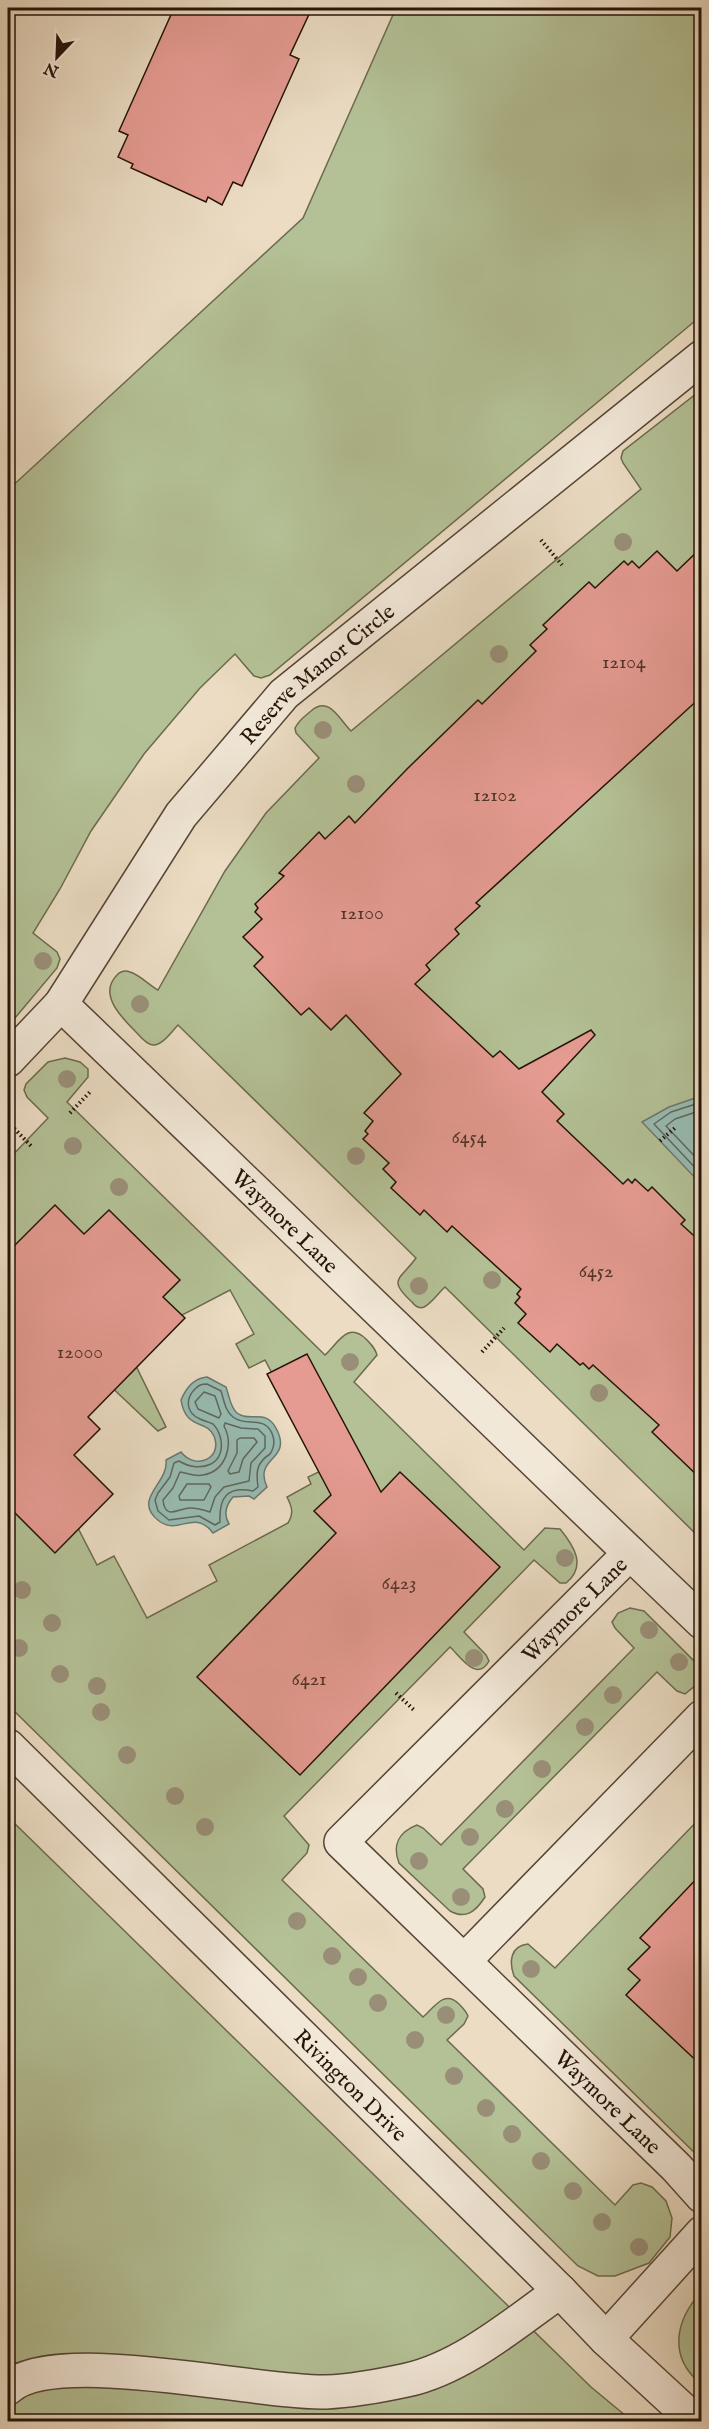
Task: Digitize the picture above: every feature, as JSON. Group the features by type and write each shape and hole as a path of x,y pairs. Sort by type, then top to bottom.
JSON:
{"street":[{"name":"Reserve Manor Circle","path":"8,1060 61,1004 181,815 284,694 702,357"},
{"name":"Waymore Lane","path":"61,1004 630,1553 341,1842 676,2167 702,2196"},
{"path":"630,1553 702,1622"},
{"path":"464,1961 702,1717"},
{"name":"Rivington Drive","path":"8,1746 560,2290 606,2339 696,2421"},
{"path":"606,2339 702,2233"},
{"path":"8,2388 14,2382 54,2371 122,2371 326,2392 409,2380 451,2363 493,2339 560,2290"}],"path":[{"path":"8,1122 32,1147"},
{"path":"660,1141 676,1127"}],"green space":[{"path":"396,8 701,8 701,316 270,675 261,678 254,676 235,654 200,688 144,754 91,831 33,933 57,952 60,959 57,968 15,1018 8,1020 8,490 303,218"},
{"path":"701,390 701,1539 445,1287 424,1307 414,1305 398,1284 401,1276 416,1258 178,1025 160,1043 153,1045 148,1043 118,1012 110,990 117,975 125,971 137,975 158,990 225,871 266,813 319,758 296,733 295,728 302,718 317,707 328,707 351,731 641,489 623,463 621,458 623,451"},
{"path":"65,1058 80,1062 88,1069 88,1077 67,1102 325,1355 349,1333 360,1334 368,1341 377,1355 354,1382 524,1550 545,1528 560,1529 574,1549 576,1570 566,1583 560,1583 534,1560 464,1632 486,1655 489,1661 484,1667 474,1669 450,1647 284,1816 309,1845 307,1853 282,1880 423,2017 444,1999 449,1998 459,2004 468,2016 464,2024 447,2040 615,2205 633,2185 641,2183 652,2187 666,2201 672,2218 670,2237 649,2263 615,2276 598,2276 578,2266 8,1705 8,1160 48,1118 27,1097 24,1090 26,1084 48,1062","holes":["230,1290 254,1334 236,1344 249,1368 265,1360 323,1470 308,1477 311,1484 287,1497 292,1510 288,1523 209,1565 217,1581 147,1618 114,1556 97,1565 78,1528 73,1455 79,1410 106,1382 158,1431 166,1427 136,1366 180,1316"]},
{"path":"630,1608 644,1611 695,1662 698,1672 696,1685 685,1694 677,1691 657,1672 463,1869 483,1889 485,1897 478,1906 470,1913 461,1915 450,1911 399,1863 396,1850 399,1840 406,1831 417,1825 441,1845 634,1648 612,1622 618,1613"},
{"path":"8,1817 591,2387 632,2421 8,2421"},
{"path":"701,1817 701,2159 514,1976 511,1960 514,1951 528,1944 555,1968"},
{"path":"701,2292 701,2384 683,2362 679,2339 685,2315"}],"water":[{"path":"702,1096 701,1184 642,1122 669,1107"},
{"path":"207,1377 226,1387 231,1404 237,1413 247,1417 263,1417 273,1423 280,1440 277,1454 265,1470 264,1477 267,1487 254,1499 249,1496 233,1497 226,1510 229,1524 213,1533 199,1523 166,1525 151,1513 149,1506 153,1491 165,1469 166,1460 181,1452 187,1458 200,1461 211,1456 215,1450 216,1444 211,1431 187,1416 181,1400 191,1384"}],"building":[{"path":"174,8 312,8 290,55 299,59 242,186 233,182 222,205 208,197 206,202 131,168 133,164 118,157 128,135 119,131"},
{"path":"702,547 702,696 476,903 480,906 455,929 459,934 426,965 430,970 415,984 493,1057 500,1051 519,1069 591,1030 595,1035 542,1092 564,1114 557,1121 623,1184 628,1179 632,1183 635,1179 648,1191 652,1187 685,1220 681,1224 702,1243 702,1480 652,1432 659,1425 593,1365 589,1369 583,1363 580,1365 557,1344 550,1352 518,1323 526,1314 515,1303 520,1297 517,1294 521,1289 452,1226 447,1232 424,1210 420,1215 391,1188 396,1182 383,1169 389,1163 363,1139 368,1134 365,1131 373,1121 364,1113 401,1074 346,1015 331,1030 309,1008 301,1015 254,966 263,957 243,937 262,919 255,912 258,908 255,904 284,876 279,873 319,832 325,839 349,816 355,823 478,700 482,704 536,651 530,645 547,629 543,625 589,582 595,588 624,561 628,565 632,561 639,568 657,551 677,571"},
{"path":"55,1205 84,1234 109,1210 180,1280 163,1297 185,1318 88,1417 100,1429 74,1455 113,1494 55,1553 8,1506 8,1252"},
{"path":"307,1354 381,1492 400,1472 500,1567 300,1775 197,1677 336,1533 314,1511 331,1495 267,1374"},
{"path":"702,1873 702,2066 626,1995 640,1980 628,1969 650,1947 640,1938"}]}
